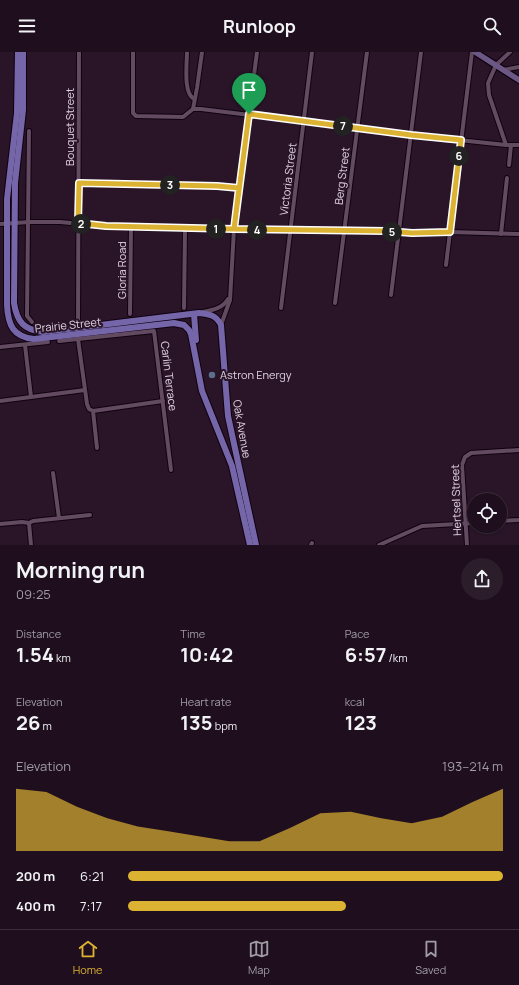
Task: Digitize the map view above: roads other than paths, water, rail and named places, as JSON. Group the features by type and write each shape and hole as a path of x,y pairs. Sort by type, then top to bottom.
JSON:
{"main road":[{"name":"Prairie Street","path":"18,52 17,113 3,224 8,316 12,327 20,336 34,339 174,322 184,325 189,330 193,340 194,352"},
{"name":"Prairie Street","path":"23,52 23,110 15,183 15,310 19,320 30,330 43,332 196,314 206,314 216,317"},
{"path":"475,52 519,80"},
{"path":"194,352 196,343 196,314"},
{"name":"Oak Avenue","path":"216,317 221,325 228,416 256,545"},
{"name":"Oak Avenue","path":"194,352 202,391 234,472 250,545"}],"street":[{"name":"Bouquet Street","path":"78,322 79,52"},
{"path":"133,52 133,116 181,117 185,116 194,109 249,114 411,135 519,145"},
{"path":"187,52 187,89 190,95 194,98"},
{"path":"194,109 194,98 197,88 202,52"},
{"path":"221,325 230,297 234,229 257,52"},
{"name":"Victoria Street","path":"281,308 312,52"},
{"name":"Berg Street","path":"335,303 367,52"},
{"path":"391,295 421,52"},
{"path":"446,265 472,52"},
{"path":"506,145 488,90 488,81 496,65 510,52"},
{"path":"503,70 519,67"},
{"path":"29,131 27,316 32,322"},
{"path":"509,165 511,145"},
{"path":"501,234 507,178"},
{"path":"79,183 217,186 239,188"},
{"path":"3,224 60,222 185,228 519,234"},
{"name":"Gloria Road","path":"130,314 131,226"},
{"path":"184,308 185,228"},
{"path":"196,314 224,305 230,297"},
{"name":"Carlin Terrace","path":"59,341 154,331 171,470"},
{"path":"78,339 87,406 89,409 93,411 163,401"},
{"path":"0,346 48,342"},
{"name":"Prairie Street","path":"25,345 31,397"},
{"path":"0,401 85,390"},
{"path":"93,411 97,448"},
{"name":"Hertsel Street","path":"467,545 462,465 464,459 467,454 471,453 519,450"},
{"path":"53,472 59,518"},
{"path":"0,524 29,523 33,521 90,515"},
{"path":"507,521 519,520"},
{"path":"29,523 31,545"},
{"path":"379,545 422,526 466,523"}],"place":[{"name":"Astron Energy","path":"212,375"}]}
